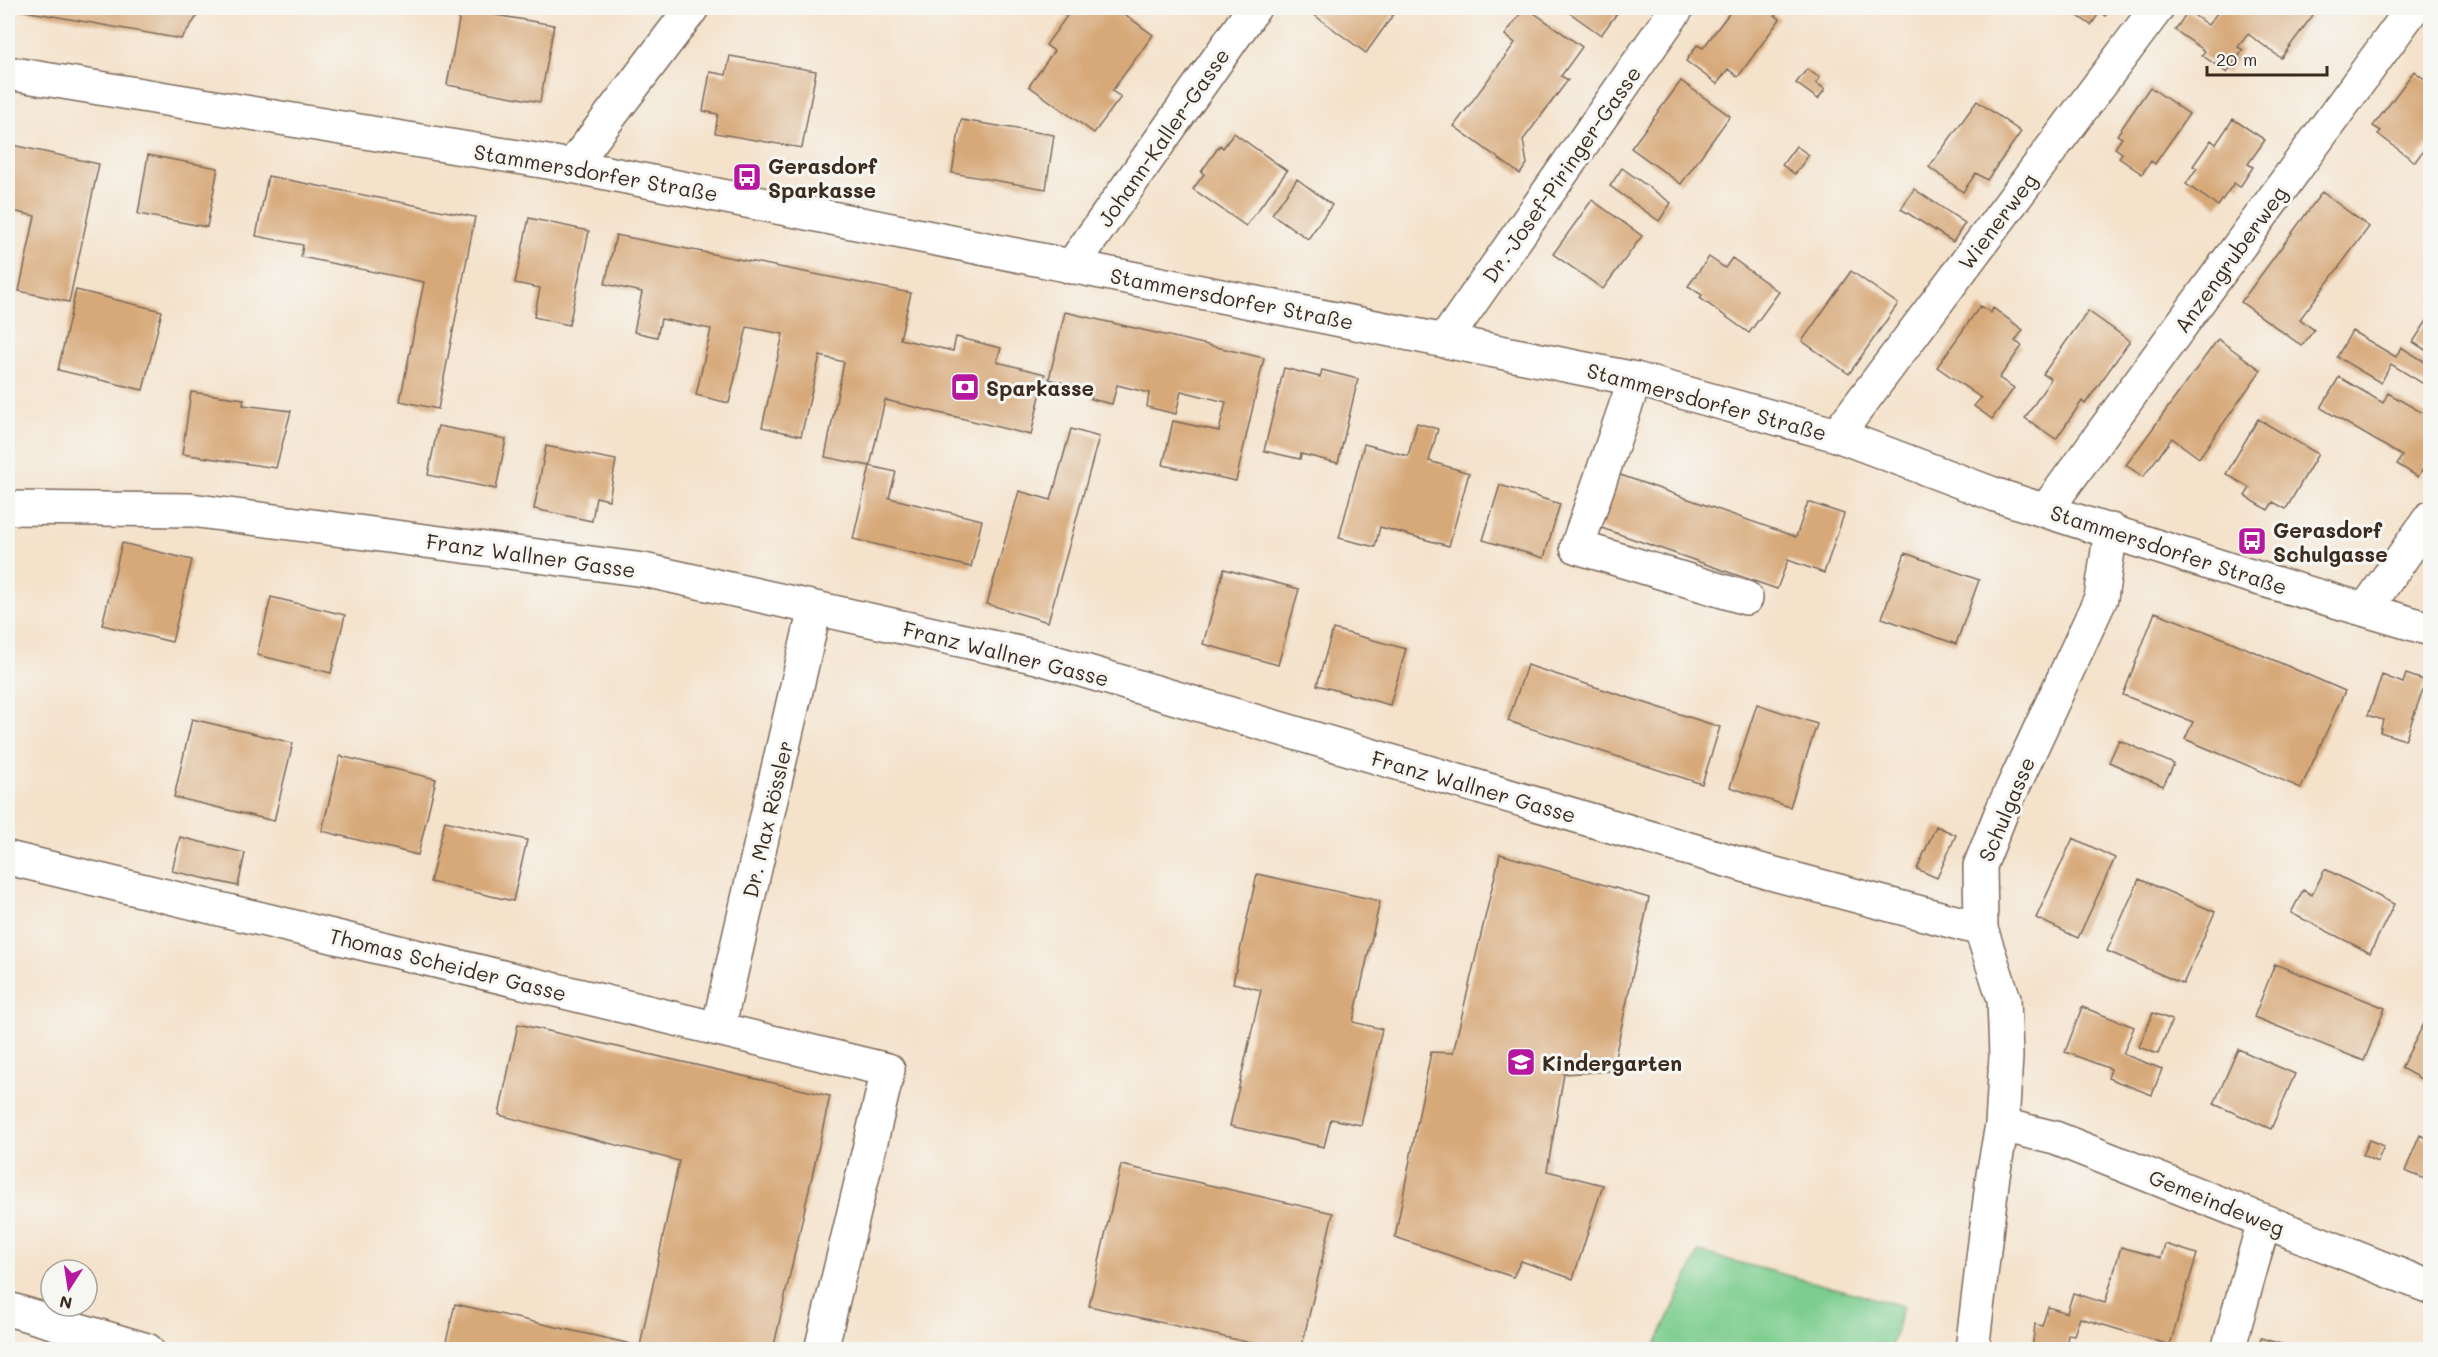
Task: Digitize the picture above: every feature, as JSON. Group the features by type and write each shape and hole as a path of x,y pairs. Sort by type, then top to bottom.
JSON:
{"street":[{"path":"572,166 692,8"},
{"name":"Johann-Kaller-Gasse","path":"1071,267 1254,8"},
{"name":"Dr.-Josef-Piringer-Gasse","path":"1445,340 1677,8"},
{"name":"Wienerweg","path":"1837,435 2157,8"},
{"name":"Anzengruberweg","path":"2046,510 2413,8"},
{"name":"Stammersdorfer Straße","path":"8,73 572,166 1635,379 1837,435 1996,495 2237,572 2430,629"},
{"path":"1635,379 1577,547 1746,598"},
{"name":"Franz Wallner Gasse","path":"8,508 190,510 644,570 1037,657 1767,872 1981,929"},
{"path":"2366,609 2430,518"},
{"name":"Schulgasse","path":"1972,1350 1993,1175 2002,1125 2006,1056 2004,999 1981,929 1980,866 2001,813 2101,598 2111,530"},
{"name":"Dr. Max Rössler","path":"718,1029 815,608"},
{"name":"Thomas Scheider Gasse","path":"8,858 888,1070 821,1350"},
{"name":"Gemeindeweg","path":"2002,1125 2055,1138 2430,1287"},
{"path":"2228,1350 2264,1221"},
{"path":"8,1309 147,1350"}],"green space":[{"path":"1699,1252 1903,1306 1891,1349 1654,1349"}],"building":[{"path":"8,8 203,8 181,39"},
{"path":"1061,8 1116,8 1153,35 1112,91 1121,97 1094,133 1029,86 1054,51 1046,45 1067,16 1059,10"},
{"path":"1307,8 1398,8 1366,53"},
{"path":"1524,8 1582,47 1561,76 1568,80 1523,140 1527,164 1520,174 1454,126 1515,43 1505,35"},
{"path":"1563,8 1621,8 1601,35"},
{"path":"1733,8 1765,8 1780,19 1738,77 1728,69 1717,84 1686,61 1697,45 1703,48"},
{"path":"2066,8 2112,8 2105,16 2100,12 2091,25"},
{"path":"2221,8 2303,8 2313,15 2281,58 2248,34 2238,47 2243,50 2227,73 2202,55 2205,51 2175,30 2188,11 2208,25"},
{"path":"461,9 554,25 540,102 447,85"},
{"path":"730,56 816,71 802,148 715,133 718,114 703,111 710,72 726,75"},
{"path":"1807,69 1820,78 1816,83 1825,89 1818,99 1796,83"},
{"path":"2414,71 2430,83 2430,141 2415,162 2378,134 2381,131 2373,126"},
{"path":"1681,81 1730,116 1681,184 1631,148"},
{"path":"2150,87 2189,114 2155,164 2151,161 2142,174 2119,158 2122,153 2115,148 2122,138 2117,135"},
{"path":"1977,101 2021,132 1987,180 1976,173 1963,192 1929,167"},
{"path":"2233,119 2265,140 2248,164 2253,167 2240,187 2234,183 2218,206 2186,184 2197,168 2193,166 2211,140 2216,144"},
{"path":"961,120 1054,135 1046,189 952,173"},
{"path":"1234,133 1287,171 1246,226 1193,189 1204,174 1201,172 1220,145 1223,148"},
{"path":"8,144 99,164 69,302 19,291 35,216 8,210"},
{"path":"1796,146 1809,155 1795,174 1782,165"},
{"path":"148,155 218,168 207,227 138,214"},
{"path":"1622,168 1671,203 1659,221 1610,186"},
{"path":"268,176 475,217 438,409 400,401 424,282 301,257 303,245 256,236"},
{"path":"1297,179 1332,205 1308,239 1272,214"},
{"path":"1914,189 1965,223 1953,242 1901,209"},
{"path":"2322,192 2369,227 2300,319 2314,330 2302,346 2241,302"},
{"path":"1592,200 1642,236 1603,289 1553,254"},
{"path":"529,218 589,231 569,325 534,317 540,288 515,283"},
{"path":"616,235 911,293 900,339 953,351 956,337 1001,348 997,362 1045,374 1031,435 885,400 870,466 825,457 844,362 820,356 801,436 762,427 783,334 747,327 729,403 696,395 711,329 661,319 657,337 634,332 642,292 605,284"},
{"path":"1709,257 1725,268 1732,258 1779,292 1749,333 1700,298 1702,295 1688,286"},
{"path":"1851,271 1898,304 1849,374 1802,341"},
{"path":"76,290 162,311 143,390 58,370"},
{"path":"1980,306 1991,313 1993,308 2023,330 2015,341 2022,346 1999,378 2014,388 1992,419 1974,406 1981,398 1937,367"},
{"path":"2088,311 2130,341 2085,404 2082,401 2056,439 2025,418 2051,379 2043,374"},
{"path":"1065,312 1264,358 1236,481 1163,465 1173,421 1219,431 1226,402 1181,391 1176,414 1147,407 1149,393 1117,385 1112,404 1091,399 1093,390 1049,379"},
{"path":"2430,316 2430,353 2413,342"},
{"path":"2352,331 2396,357 2401,347 2430,365 2430,388 2391,364 2381,383 2337,357"},
{"path":"2218,339 2261,370 2199,458 2172,438 2143,477 2126,465"},
{"path":"1284,368 1320,377 1322,370 1358,379 1338,463 1301,454 1300,459 1264,451"},
{"path":"2339,377 2383,403 2388,393 2428,416 2430,413 2430,456 2418,477 2397,464 2402,456 2321,408"},
{"path":"191,392 244,399 243,405 291,411 276,468 182,454"},
{"path":"2258,419 2318,454 2286,509 2273,502 2268,510 2245,496 2250,488 2226,474"},
{"path":"1417,423 1438,429 1429,461 1469,473 1449,546 1380,527 1375,547 1339,538 1364,444 1408,456"},
{"path":"438,426 506,439 496,489 428,475"},
{"path":"1071,429 1099,437 1048,622 987,604 1019,491 1051,500"},
{"path":"546,446 616,460 609,500 596,497 592,521 534,509"},
{"path":"870,466 896,472 889,498 982,520 971,567 853,539"},
{"path":"1612,472 1796,537 1808,502 1844,514 1824,573 1788,560 1777,589 1593,525"},
{"path":"1500,485 1560,504 1544,558 1483,540"},
{"path":"122,543 192,560 172,642 102,625"},
{"path":"1905,553 1979,580 1956,644 1882,618"},
{"path":"1224,569 1299,589 1278,665 1203,644"},
{"path":"271,597 345,615 331,673 257,655"},
{"path":"2155,612 2225,639 2345,691 2301,788 2185,739 2193,722 2123,695"},
{"path":"1333,629 1406,649 1390,705 1317,685"},
{"path":"1527,665 1720,727 1702,784 1508,721"},
{"path":"2406,674 2426,681 2405,740 2380,732 2383,720 2368,715 2382,675 2403,683"},
{"path":"1757,704 1817,724 1790,807 1730,787"},
{"path":"192,719 293,743 274,821 174,797"},
{"path":"2119,740 2174,764 2163,786 2109,762"},
{"path":"340,756 436,779 418,855 322,831"},
{"path":"445,821 527,840 513,901 430,882"},
{"path":"1936,826 1956,835 1937,878 1917,869"},
{"path":"180,837 245,853 238,886 172,871"},
{"path":"2073,838 2115,858 2078,938 2036,918"},
{"name":"Kindergarten","path":"1500,854 1649,898 1612,1071 1564,1074 1547,1171 1603,1185 1573,1279 1521,1261 1513,1277 1395,1237 1431,1052 1453,1053"},
{"path":"2325,869 2394,904 2370,953 2291,913 2303,890 2312,895"},
{"path":"1257,874 1380,901 1353,1022 1382,1029 1361,1125 1331,1119 1324,1147 1230,1126 1261,990 1233,983"},
{"path":"2139,879 2215,912 2183,984 2107,951"},
{"path":"2275,964 2385,1008 2364,1061 2254,1017"},
{"path":"2082,1007 2134,1027 2123,1054 2162,1069 2152,1095 2108,1078 2111,1069 2065,1052"},
{"path":"2430,1012 2430,1084 2401,1068"},
{"path":"2153,1013 2172,1020 2158,1054 2139,1047"},
{"path":"518,1024 830,1096 773,1350 444,1350 455,1304 640,1346 679,1161 499,1115"},
{"path":"2238,1049 2295,1074 2271,1129 2214,1104"},
{"path":"2420,1135 2430,1140 2430,1181 2405,1171"},
{"path":"2369,1140 2384,1146 2377,1162 2362,1155"},
{"path":"1121,1165 1333,1213 1301,1350 1281,1350 1089,1306"},
{"path":"2165,1244 2197,1254 2170,1345 2080,1318 2074,1335 2068,1334 2066,1350 2032,1350 2035,1324 2042,1326 2048,1307 2067,1313 2073,1293 2105,1303 2121,1247 2161,1258"},
{"path":"2261,1338 2297,1349 2297,1350 2258,1350"}],"place":[{"name":"Gerasdorf Sparkasse","path":"747,177"},
{"name":"Sparkasse","path":"965,387"},
{"name":"Gerasdorf Schulgasse","path":"2252,541"},
{"name":"Kindergarten","path":"1521,1062"}]}
